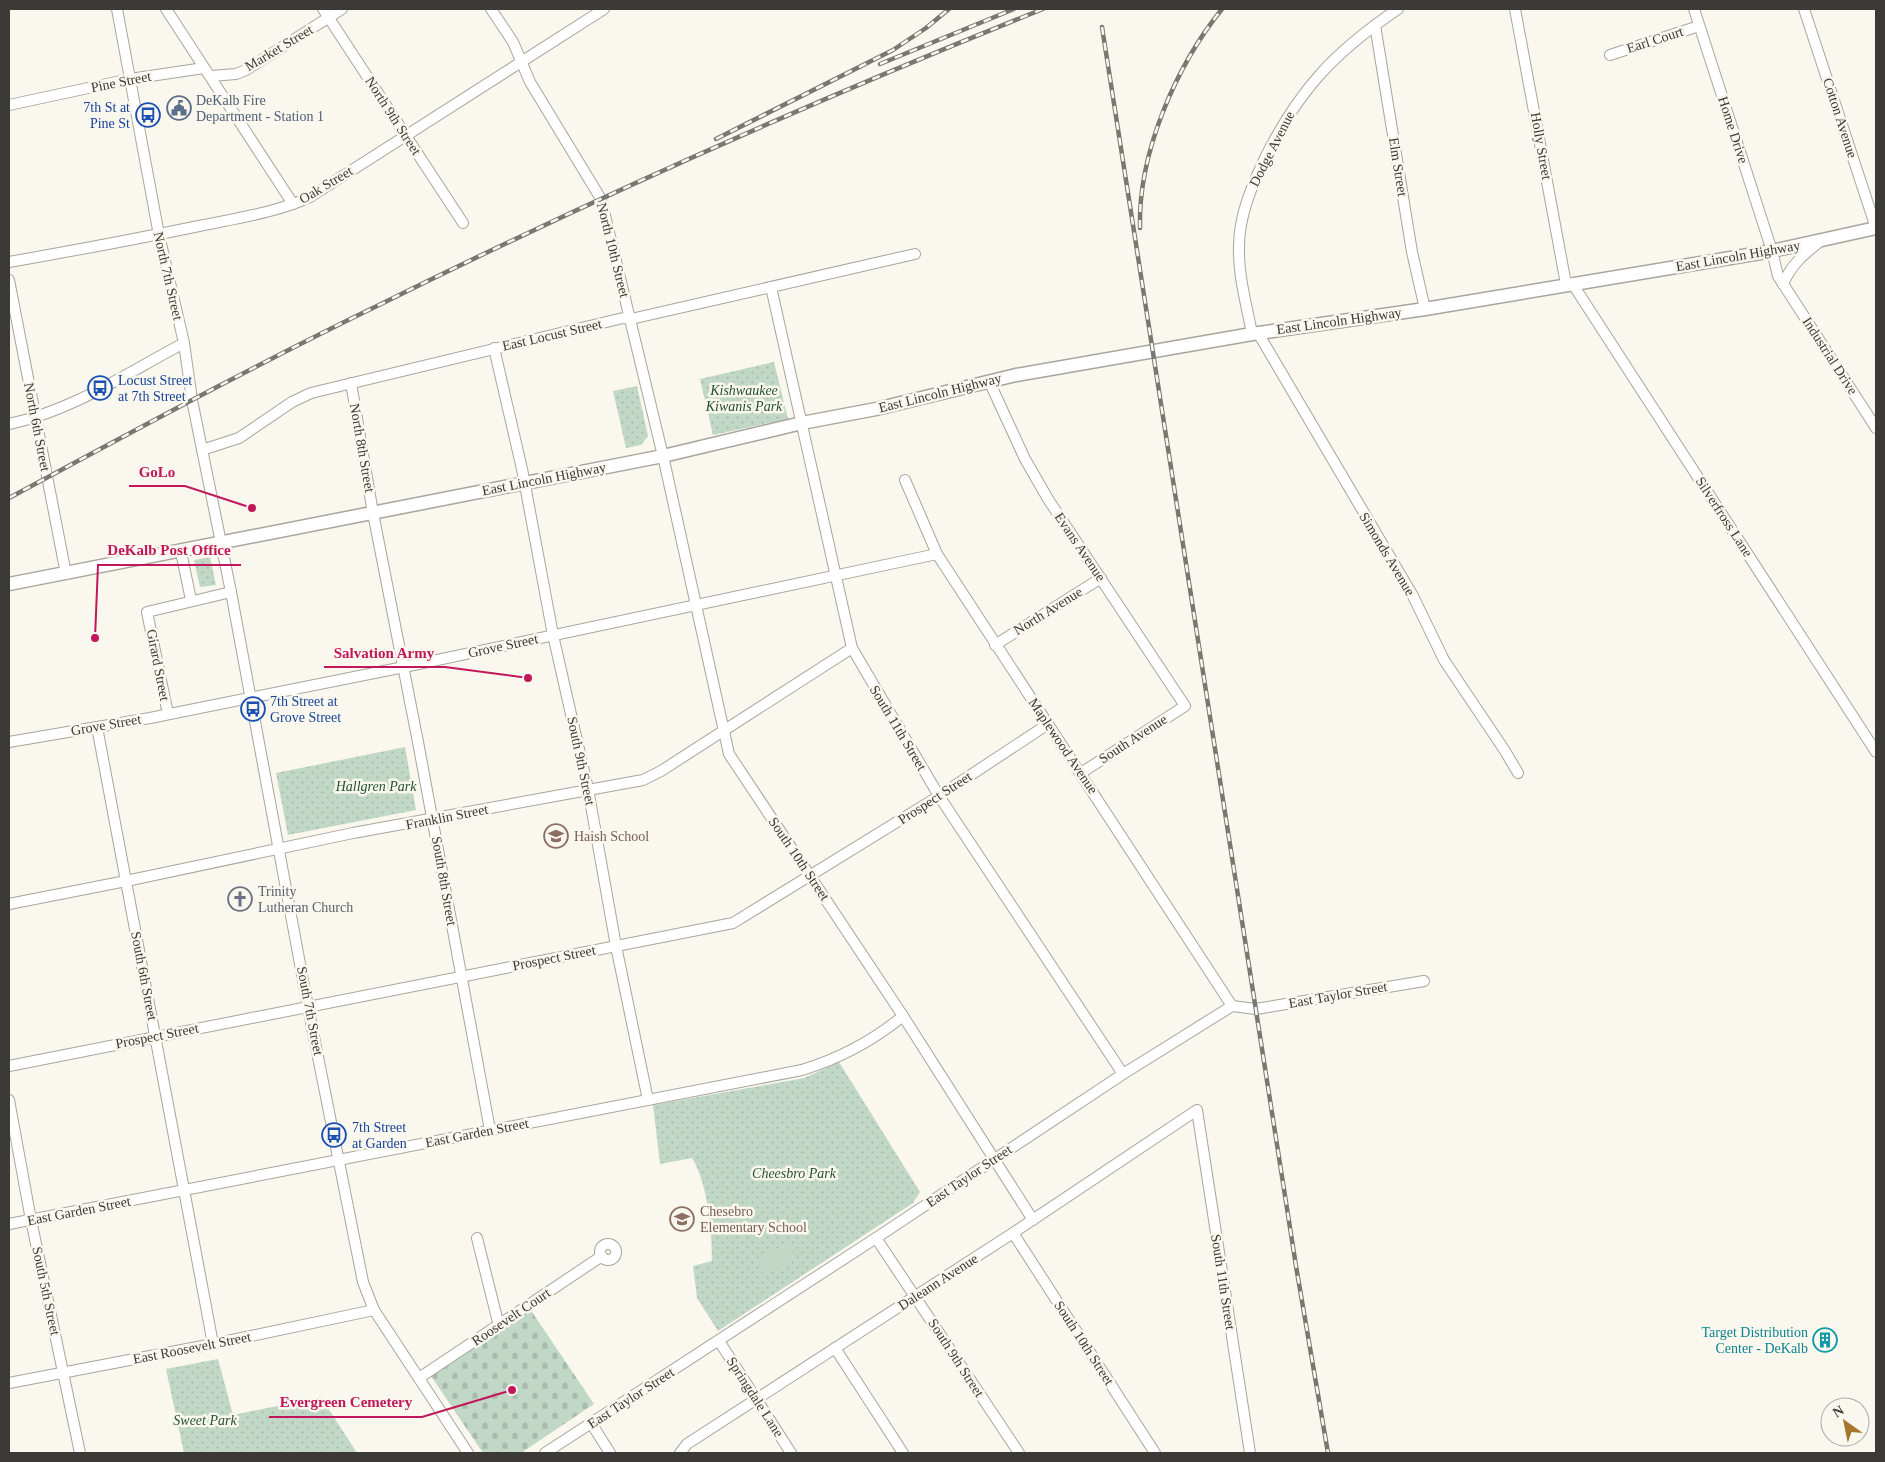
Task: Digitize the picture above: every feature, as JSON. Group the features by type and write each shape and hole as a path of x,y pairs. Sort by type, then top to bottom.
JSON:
{"main road":[{"name":"East Lincoln Highway","path":"9,584 181,552 220,542 373,514 525,482 664,456 802,423 876,409 989,381 1255,333 1425,309 1772,251 1876,228"}],"street":[{"name":"North 7th Street","path":"117,9 159,234 184,343 220,542"},
{"path":"166,9 293,204"},
{"name":"Market Street","path":"208,72 228,75 246,70 326,13 342,9"},
{"name":"North 10th Street","path":"491,9 513,42 530,82 601,199 664,456"},
{"name":"Oak Street","path":"9,262 267,212 310,197 404,135 604,9"},
{"name":"Dodge Avenue","path":"1255,333 1238,248 1241,220 1249,195 1278,133 1304,91 1349,44 1398,9"},
{"name":"Holly Street","path":"1515,9 1569,284"},
{"name":"Home Drive","path":"1694,9 1772,251"},
{"name":"Cotton Avenue","path":"1804,9 1876,228"},
{"name":"North 9th Street","path":"326,13 463,223"},
{"name":"Elm Street","path":"1375,25 1412,252 1425,309"},
{"name":"Earl Court","path":"1610,55 1699,26"},
{"name":"Pine Street","path":"9,106 130,79 208,72"},
{"path":"1783,284 1789,269 1801,255 1822,240"},
{"name":"Industrial Drive","path":"1772,251 1778,276 1876,428"},
{"name":"East Locust Street","path":"202,450 240,438 304,396 622,318 631,319 915,254"},
{"name":"North 6th Street","path":"9,280 34,419 66,574"},
{"name":"Silverfross Lane","path":"1569,284 1876,752"},
{"name":"South 11th Street","path":"771,287 852,648 939,796 1123,1074"},
{"name":"Simonds Avenue","path":"1255,333 1413,596 1444,660 1505,750 1518,773"},
{"path":"9,424 34,419 65,407 184,343"},
{"path":"494,348 525,482"},
{"name":"Evans Avenue","path":"989,381 1025,459 1048,500 1185,706"},
{"name":"North 8th Street","path":"351,384 373,514"},
{"name":"South 10th Street","path":"664,456 729,754 903,1016 1033,1220"},
{"name":"Maplewood Avenue","path":"905,480 937,554 1232,1006"},
{"name":"South 9th Street","path":"525,482 553,635 588,789 616,946 648,1100"},
{"name":"South 8th Street","path":"373,514 433,819 460,976 490,1130"},
{"name":"South 7th Street","path":"220,542 231,592 308,1007 363,1282 374,1310 468,1453"},
{"path":"181,552 191,600"},
{"name":"Grove Street","path":"9,742 168,714 404,667 697,607 937,554"},
{"name":"North Avenue","path":"995,645 1101,578"},
{"name":"Girard Street","path":"168,714 148,612 191,600 231,592"},
{"name":"Franklin Street","path":"9,904 126,882 279,848 588,789 634,782 652,776 852,648"},
{"name":"South Avenue","path":"1081,773 1185,706"},
{"name":"Prospect Street","path":"9,1066 733,923 939,796 1048,724"},
{"name":"South 6th Street","path":"97,726 213,1344"},
{"name":"East Taylor Street","path":"545,1453 876,1238 1123,1074 1232,1006 1265,1008 1424,981"},
{"name":"East Garden Street","path":"9,1224 784,1074 828,1062 903,1016"},
{"name":"South 5th Street","path":"9,1100 31,1220 80,1453"},
{"name":"South 11th Street","path":"1197,1110 1250,1453"},
{"name":"Daleann Avenue","path":"680,1453 687,1444 1033,1220 1197,1110"},
{"name":"South 10th Street","path":"1013,1233 1155,1453"},
{"path":"477,1238 499,1326"},
{"name":"South 9th Street","path":"876,1238 1019,1453"},
{"name":"Roosevelt Court","path":"420,1378 602,1256"},
{"name":"East Roosevelt Street","path":"9,1383 64,1374 374,1310"},
{"name":"Springdale Lane","path":"719,1340 755,1400 791,1453"},
{"path":"834,1348 903,1453"},
{"path":"591,1423 610,1453"}],"green space":[{"name":"Kishwaukee Kiwanis Park","path":"774,362 788,419 713,435 700,379"},
{"path":"637,386 648,436 641,445 626,448 613,391"},
{"path":"210,557 216,585 200,587 194,560"},
{"name":"Hallgren Park","path":"405,747 416,810 288,835 276,773"},
{"name":"Cheesbro Park","path":"839,1062 920,1192 913,1203 718,1331 697,1298 693,1266 712,1261 710,1222 702,1181 692,1158 660,1164 653,1105 804,1078"},
{"path":"786,1243 795,1256 765,1276 757,1262"},
{"path":"530,1309 594,1404 521,1453 483,1453 431,1376"},
{"name":"Sweet Park","path":"218,1359 233,1415 321,1397 357,1453 184,1453 166,1369"}],"railway":[{"path":"716,139 893,50 926,28 949,9"},
{"path":"880,64 1014,9"},
{"path":"9,498 334,327 544,225 709,150 875,78 1043,9"},
{"path":"1140,228 1141,199 1146,170 1163,112 1175,84 1190,57 1222,9"},
{"path":"1102,27 1296,1266 1328,1453"}],"place":[{"name":"DeKalb Fire Department - Station 1","path":"179,108"},
{"name":"7th St at Pine St","path":"148,115"},
{"name":"Locust Street at 7th Street","path":"100,388"},
{"name":"GoLo","path":"252,508"},
{"name":"DeKalb Post Office","path":"95,638"},
{"name":"Salvation Army","path":"528,678"},
{"name":"7th Street at Grove Street","path":"253,709"},
{"name":"Haish School","path":"556,836"},
{"name":"Trinity Lutheran Church","path":"240,899"},
{"name":"7th Street at Garden","path":"334,1135"},
{"name":"Chesebro Elementary School","path":"682,1219"},
{"name":"Target Distribution Center - DeKalb","path":"1825,1340"},
{"name":"Evergreen Cemetery","path":"512,1390"}]}
